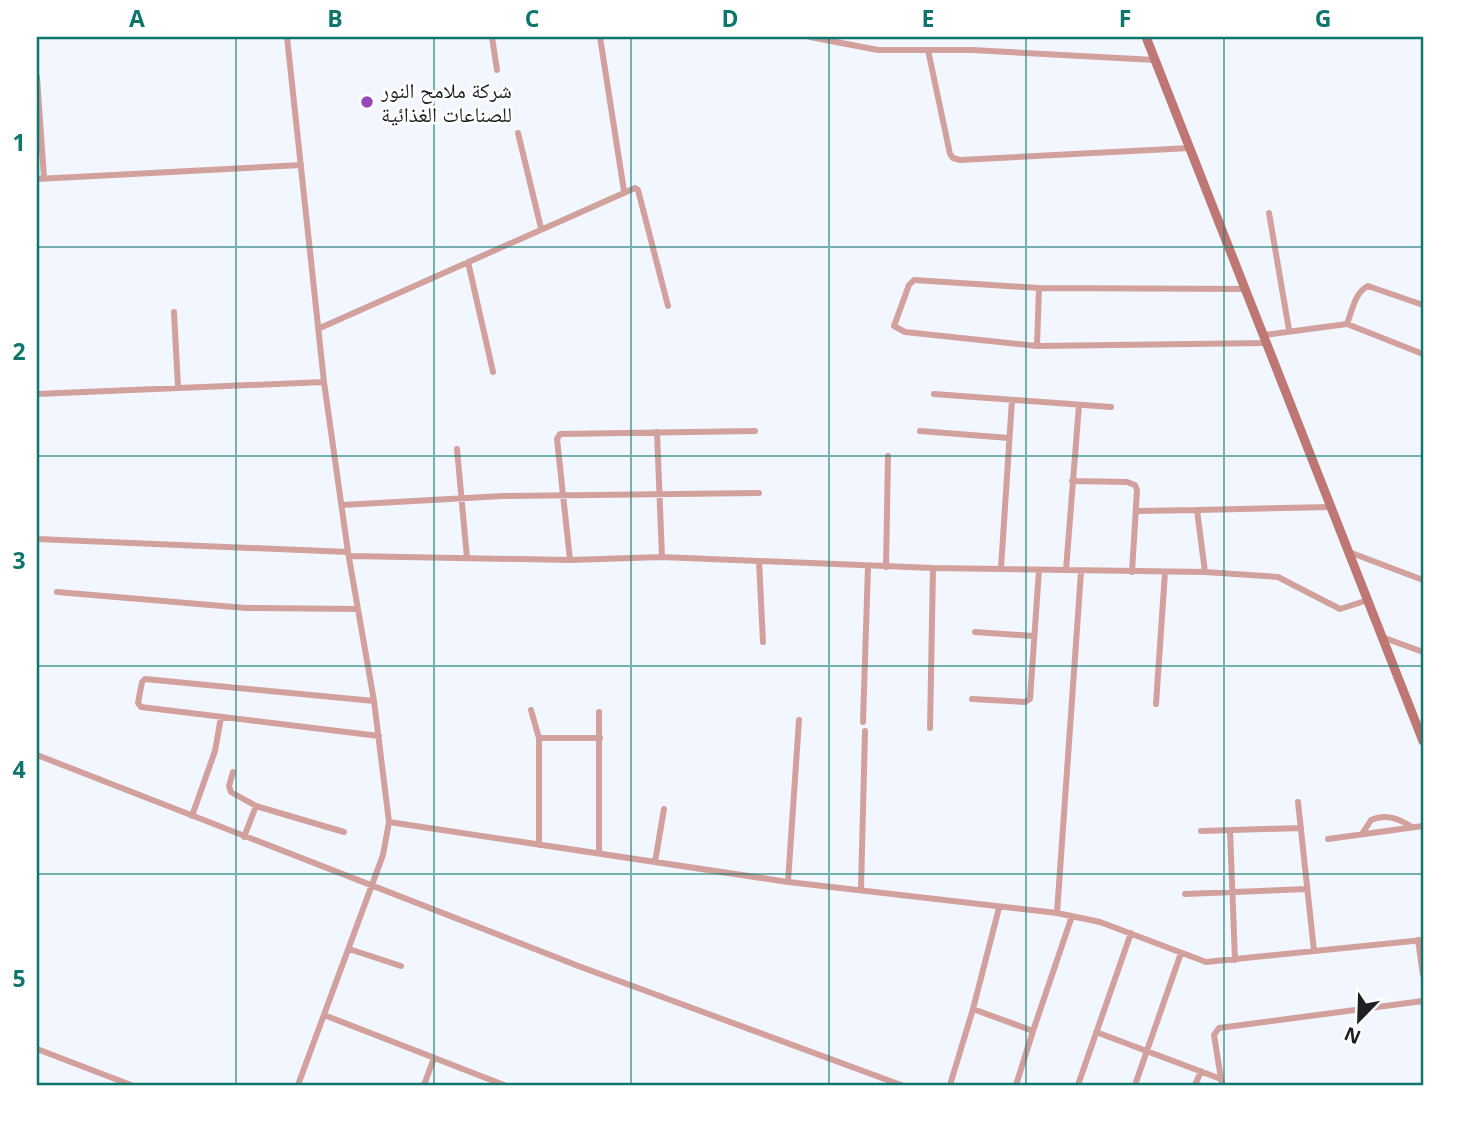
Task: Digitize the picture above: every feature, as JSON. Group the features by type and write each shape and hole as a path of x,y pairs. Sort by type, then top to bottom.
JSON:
{"main road":[{"path":"1146,37 1423,741"}],"street":[{"path":"287,37 324,382 374,701 389,822 383,855 298,1085"},
{"path":"492,37 497,70"},
{"path":"600,37 624,191"},
{"path":"810,37 878,50 1155,60"},
{"path":"928,50 953,158 960,160 1190,148"},
{"path":"37,77 41,178 301,165"},
{"path":"518,134 541,228"},
{"path":"320,328 635,188 638,190 668,306"},
{"path":"1269,213 1289,330"},
{"path":"468,261 493,372"},
{"path":"1246,289 1039,288 914,280 909,285 894,327 905,332 1037,346 1266,339 1289,330 1347,324 1423,354"},
{"path":"1347,324 1356,300 1368,286 1423,305"},
{"path":"1037,346 1039,288"},
{"path":"174,312 178,387"},
{"path":"37,394 324,382"},
{"path":"934,394 1111,407"},
{"path":"1001,568 1012,400"},
{"path":"1066,570 1079,405"},
{"path":"570,560 556,439 560,433 755,431"},
{"path":"920,431 1009,438"},
{"path":"657,432 662,557"},
{"path":"457,449 467,558"},
{"path":"886,567 888,456"},
{"path":"1072,481 1127,482 1135,485 1137,490 1132,572"},
{"path":"342,505 462,498 759,493"},
{"path":"1136,511 1331,507"},
{"path":"1197,510 1205,572"},
{"path":"37,539 467,558 570,560 662,557 886,567 1205,572 1278,576 1340,608 1368,600"},
{"path":"1349,552 1423,580"},
{"path":"759,561 763,642"},
{"path":"863,722 868,566"},
{"path":"930,728 933,568"},
{"path":"972,699 1028,702 1030,699 1039,570"},
{"path":"1057,913 1081,572"},
{"path":"1156,704 1165,572"},
{"path":"57,592 246,608 358,610"},
{"path":"975,632 1033,636"},
{"path":"1382,637 1423,652"},
{"path":"374,701 145,679 138,703 141,707 379,736"},
{"path":"531,710 539,738 538,845"},
{"path":"599,712 599,853"},
{"path":"192,816 215,751 221,717"},
{"path":"788,882 799,720"},
{"path":"861,889 865,731"},
{"path":"539,738 600,738"},
{"path":"37,755 581,967 901,1085"},
{"path":"233,772 229,786 231,792 256,806 344,832"},
{"path":"1298,802 1314,951"},
{"path":"244,837 256,806"},
{"path":"655,862 664,809"},
{"path":"1362,834 1370,820 1383,816 1399,819 1412,828"},
{"path":"389,822 788,882 1057,913 1100,922 1206,962 1421,940 1423,975"},
{"path":"1328,839 1423,826"},
{"path":"1201,831 1301,828"},
{"path":"1230,831 1235,960"},
{"path":"1185,894 1307,889"},
{"path":"950,1085 999,908"},
{"path":"1016,1085 1072,916"},
{"path":"1078,1085 1130,933"},
{"path":"349,949 401,966"},
{"path":"1135,1085 1181,953"},
{"path":"1221,1082 1214,1035 1219,1028 1423,1001"},
{"path":"973,1009 1034,1031"},
{"path":"324,1015 504,1085"},
{"path":"1096,1032 1200,1071 1221,1082"},
{"path":"37,1049 131,1085"},
{"path":"424,1085 434,1058"},
{"path":"1195,1085 1200,1071"}],"place":[{"name":"شركة ملامح النور للصناعات الغذائية","path":"367,102"}]}
